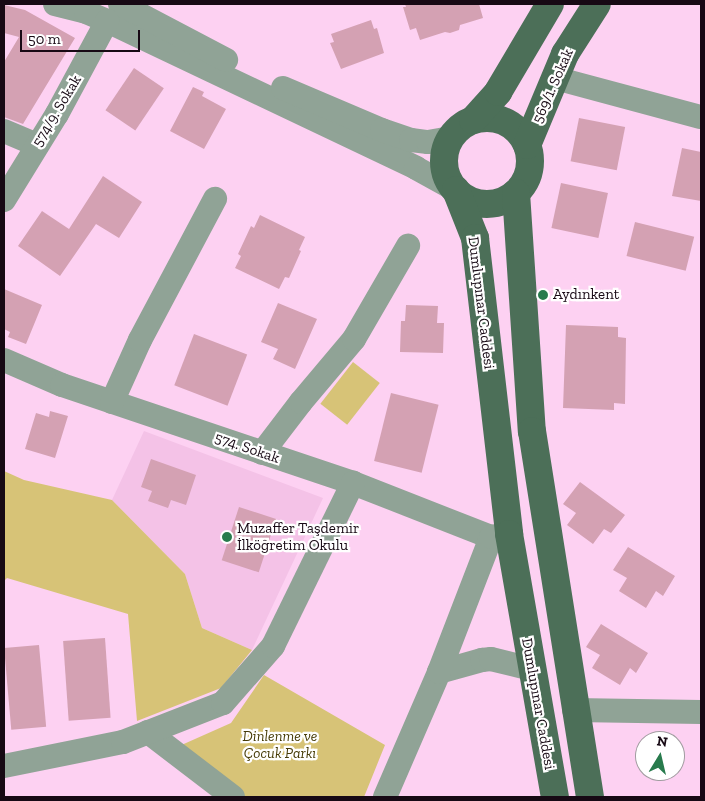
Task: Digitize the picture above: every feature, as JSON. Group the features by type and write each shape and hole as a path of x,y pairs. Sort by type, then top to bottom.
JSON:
{"main road":[{"path":"473,120 498,92 550,4"},
{"name":"569/1. Sokak","path":"527,145 565,54 597,4"},
{"path":"499,119 511,125 520,133 527,145 530,158 529,171 516,193 505,200 492,203 473,200 456,190 448,178 444,165 446,151 451,138 460,127 473,120 499,119"},
{"name":"Dumlupınar Caddesi","path":"456,190 475,238 500,535 531,669 555,797"},
{"path":"516,193 532,430 574,710 590,797"}],"street":[{"path":"55,4 86,12 137,11 254,75 382,130 419,141 438,141 451,138"},
{"path":"114,12 456,190"},
{"name":"574/9. Sokak","path":"4,200 114,12"},
{"path":"555,78 701,117"},
{"path":"4,131 37,145"},
{"path":"112,402 140,340 215,199"},
{"path":"262,453 301,402 354,339 408,246"},
{"name":"574. Sokak","path":"4,360 62,385 353,483 500,535"},
{"path":"4,766 123,742 223,703 273,646 353,483"},
{"path":"384,797 500,535"},
{"path":"439,672 491,659 531,669"},
{"path":"574,710 701,712"},
{"path":"148,732 233,797"}],"shaded area":[{"name":"Muzaffer Taşdemir İlköğretim Okulu","path":"144,431 323,498 252,650 202,628 185,574 112,500"}],"green space":[{"path":"353,362 380,383 347,425 320,404"},
{"path":"4,471 24,480 112,500 185,574 202,628 252,650 221,688 137,721 128,614 7,578 4,581"},
{"name":"Dinlenme ve Çocuk Parkı","path":"264,675 385,745 364,797 243,797 177,747 231,723"}],"building":[{"path":"405,4 479,4 483,18 460,25 459,30 450,33 445,32 420,40 416,28 410,30 403,7 406,7"},
{"path":"4,5 25,10 75,38 23,124 4,117 4,62 19,37 4,33"},
{"path":"371,20 374,29 377,28 384,53 341,69 330,43 334,42 331,34"},
{"path":"134,68 164,88 135,130 105,110"},
{"path":"193,87 204,92 202,96 226,109 204,149 170,131"},
{"path":"579,118 625,127 617,170 571,161"},
{"path":"682,148 701,152 701,201 672,196"},
{"path":"103,176 142,202 119,238 96,224 60,276 18,246 42,211 69,229"},
{"path":"561,183 608,193 598,238 551,228"},
{"path":"260,215 305,237 289,278 285,277 279,289 235,268 241,256 238,254 251,226 254,228"},
{"path":"635,222 694,237 686,271 627,256"},
{"path":"4,289 42,305 26,344 8,337 10,332 4,329"},
{"path":"278,303 317,319 295,369 273,359 278,349 261,342"},
{"path":"406,305 438,306 437,323 444,323 443,353 400,352 401,321 405,321"},
{"path":"566,325 618,327 618,337 626,338 625,404 614,403 614,410 563,408"},
{"path":"194,334 247,354 228,406 174,385"},
{"path":"391,393 439,405 422,473 374,461"},
{"path":"50,411 68,416 55,458 25,449 36,413 49,417"},
{"path":"151,459 196,475 186,505 171,500 168,508 148,501 152,491 141,487"},
{"path":"580,482 625,515 611,533 604,529 593,544 567,525 576,513 563,504"},
{"path":"239,507 276,519 259,572 222,560"},
{"path":"628,547 675,576 663,596 656,591 646,608 619,591 627,578 613,570"},
{"path":"601,624 648,653 636,673 630,668 620,685 592,668 600,655 586,647"},
{"path":"105,638 111,718 69,721 63,641"},
{"path":"39,645 46,727 11,730 4,648"}],"place":[{"name":"Aydınkent","path":"543,295"},
{"name":"Muzaffer Taşdemir İlköğretim Okulu","path":"227,537"}]}
